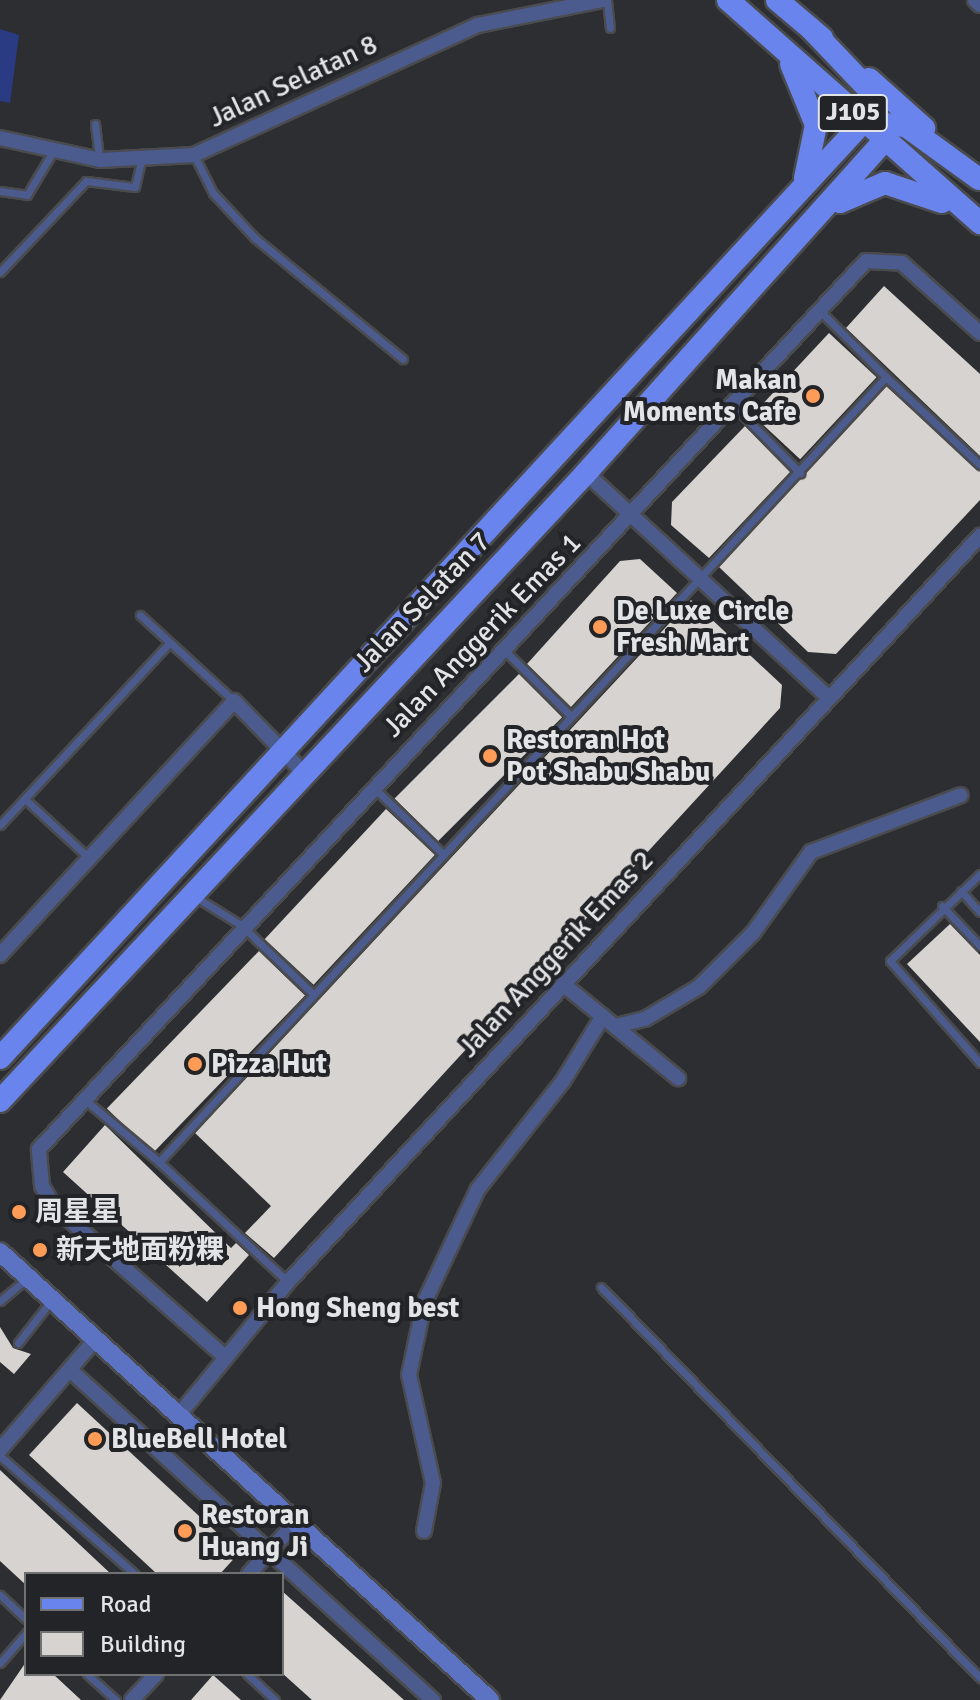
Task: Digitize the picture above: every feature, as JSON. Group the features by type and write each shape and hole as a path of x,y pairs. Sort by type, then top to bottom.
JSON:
{"main road":[{"name":"J105","path":"728,0 785,53 877,128 976,220"},
{"name":"J105","path":"777,0 980,179"},
{"path":"811,29 872,93 877,128 915,131 980,179"},
{"path":"785,53 818,136 797,193"},
{"name":"Jalan Selatan 7","path":"0,1058 281,749 797,193 877,128"},
{"name":"Jalan Selatan 7","path":"0,1101 303,772 586,473 828,208 877,128"},
{"path":"828,208 885,183 914,188 976,220"}],"street":[{"name":"Jalan Selatan 8","path":"0,138 52,153 100,160 141,162 194,155 478,25 605,0"},
{"path":"975,0 980,5"},
{"name":"Jalan Anggerik Emas 1","path":"224,1356 53,1205 42,1186 39,1149 241,925 502,648 633,516 866,261 902,263 980,333"},
{"path":"586,473 829,698"},
{"name":"Jalan Anggerik Emas 2","path":"178,1416 224,1356 288,1282 980,537"},
{"path":"0,955 234,701 303,772"},
{"path":"616,1026 645,1019 699,987 753,933 811,852 961,795"},
{"path":"563,984 678,1078"},
{"path":"424,1531 433,1483 409,1375 424,1303 478,1189 563,1081 603,1016"},
{"path":"0,1252 490,1700"},
{"path":"0,1453 95,1340"},
{"path":"70,1370 433,1700"},
{"path":"251,1572 295,1523"},
{"path":"132,1700 154,1676"}],"lane":[{"path":"605,0 610,28"},
{"path":"95,124 100,160"},
{"path":"0,191 14,198 27,195 52,153"},
{"path":"194,155 213,193 255,238 403,359"},
{"path":"0,272 86,181 135,187 141,162"},
{"path":"819,310 980,465"},
{"path":"159,1162 886,377"},
{"path":"735,407 800,473"},
{"path":"140,615 234,701"},
{"path":"0,825 169,643"},
{"path":"502,648 571,716"},
{"path":"372,786 444,855"},
{"path":"25,799 89,858"},
{"path":"980,874 942,906 890,961 980,1063"},
{"path":"961,891 980,912"},
{"path":"192,895 241,925 313,994"},
{"path":"942,906 980,946"},
{"path":"83,1098 159,1162 288,1282"},
{"path":"0,1301 27,1278"},
{"path":"601,1287 980,1678"},
{"path":"18,1343 52,1300"},
{"path":"0,1453 133,1572"},
{"path":"0,1595 24,1617"},
{"path":"0,1663 24,1635"},
{"path":"89,1676 116,1700"},
{"path":"249,1676 275,1700"}],"shaded area":[{"path":"0,29 19,35 10,103 0,101"}],"building":[{"path":"884,286 980,374 980,456 846,328"},
{"name":"Makan Moments Cafe","path":"829,333 877,377 800,459 753,415"},
{"path":"886,386 980,471 980,500 836,654 808,652 719,567"},
{"path":"745,426 790,472 709,558 671,525 672,502"},
{"name":"De Luxe Circle Fresh Mart","path":"640,559 677,593 571,707 527,664 620,561"},
{"path":"691,600 782,685 780,708 274,1258 245,1233 271,1206 195,1133"},
{"path":"519,674 562,717 438,842 395,798"},
{"path":"386,809 435,855 314,985 265,939"},
{"path":"950,924 980,955 980,1042 907,964"},
{"path":"259,951 305,995 153,1153 107,1109"},
{"path":"105,1125 231,1248 236,1243 249,1255 207,1302 63,1172"},
{"path":"0,1327 13,1348 31,1354 14,1374 0,1362"},
{"path":"77,1403 239,1553 222,1572 155,1572 29,1455"},
{"path":"0,1470 109,1572 24,1572 24,1583 0,1561"},
{"path":"284,1593 404,1700 312,1700 284,1675"},
{"path":"24,1665 24,1676 55,1676 81,1700 0,1700"},
{"path":"214,1676 241,1700 191,1700"}],"place":[{"name":"Makan Moments Cafe","path":"813,396"},
{"name":"De Luxe Circle Fresh Mart","path":"600,627"},
{"name":"Restoran Hot Pot Shabu Shabu","path":"490,756"},
{"name":"Pizza Hut","path":"195,1064"},
{"name":"周星星","path":"19,1212"},
{"name":"新天地面粉粿","path":"40,1250"},
{"name":"Hong Sheng best","path":"240,1308"},
{"name":"BlueBell Hotel","path":"95,1439"},
{"name":"Restoran Huang Ji","path":"185,1531"}]}
